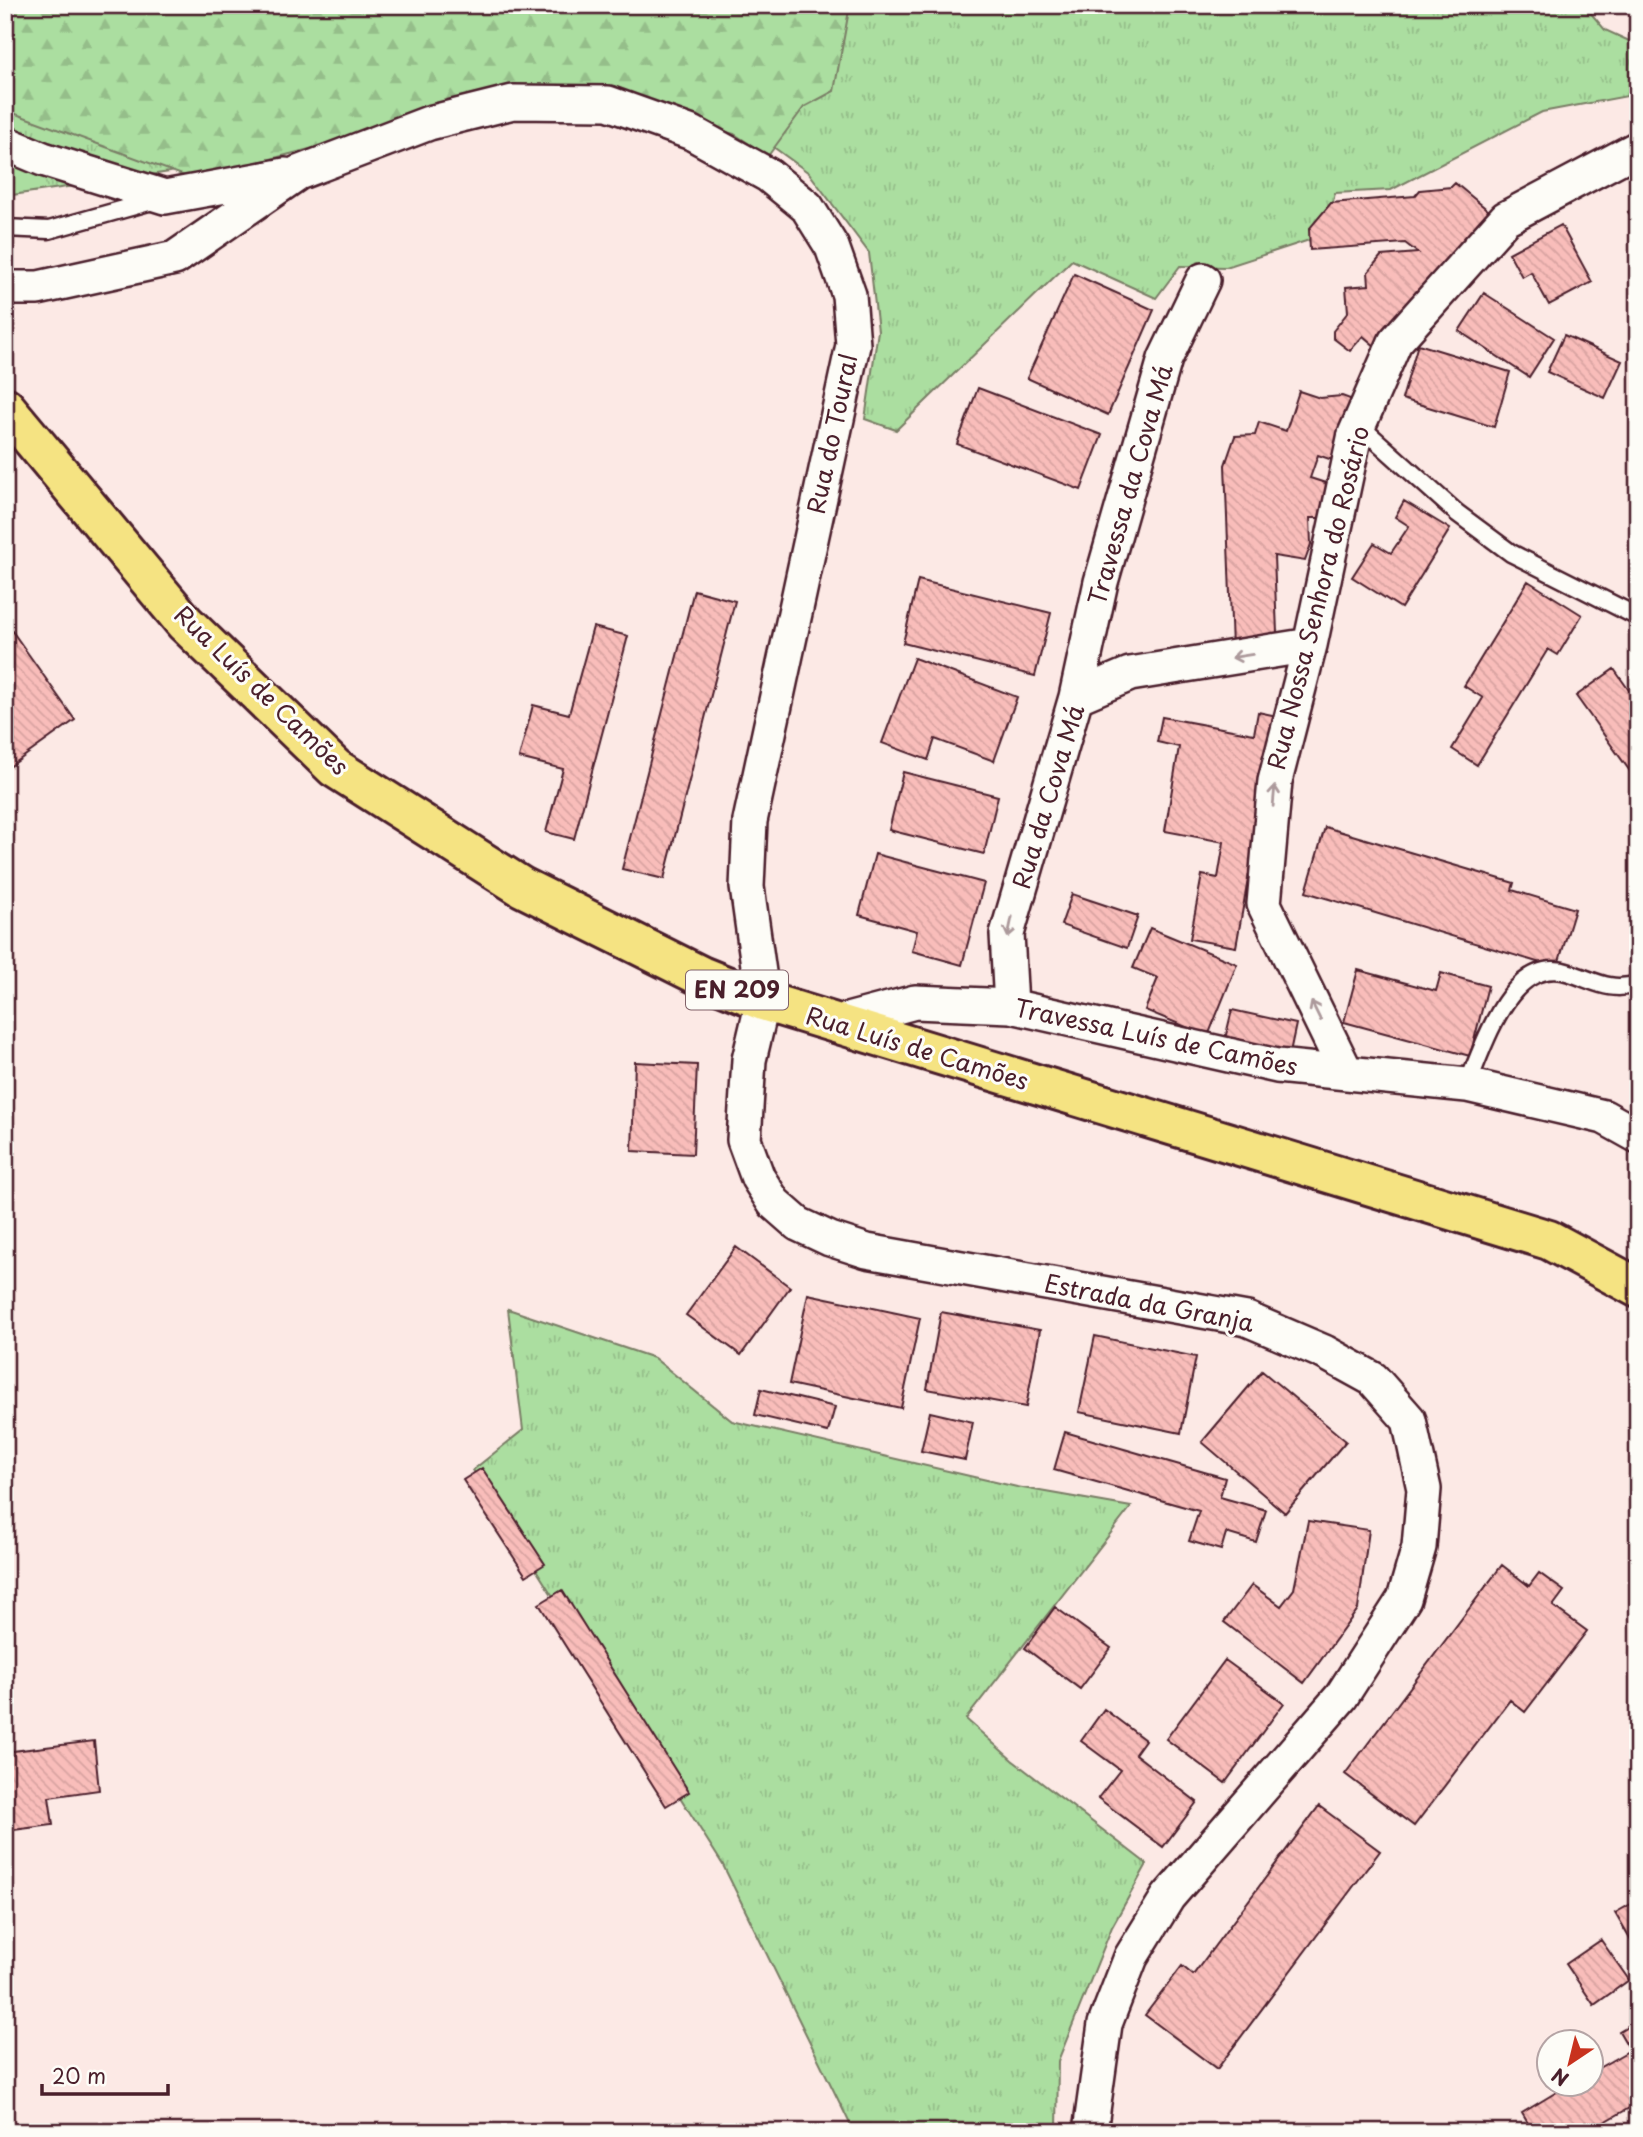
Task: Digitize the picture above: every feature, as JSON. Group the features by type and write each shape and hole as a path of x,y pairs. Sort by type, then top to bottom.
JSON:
{"main road":[{"name":"Rua Luís de Camões","path":"5,407 185,623 335,768 522,887 701,976 763,1001 1549,1240 1638,1289"}],"street":[{"name":"Rua do Toural","path":"5,143 43,159 165,197 298,173 429,123 513,102 608,103 692,133 768,175 807,206 832,247 849,295 853,345 750,821 747,887 763,1001"},
{"name":"Rua Nossa Senhora do Rosário","path":"1346,1072 1264,904 1275,781 1310,645 1359,425 1395,342 1506,218 1638,148"},
{"name":"Rua do Toural","path":"5,288 38,288 175,258 298,173"},
{"name":"Travessa da Cova Má","path":"1076,697 1101,582 1165,359 1203,280"},
{"name":"Rua da Cova Má","path":"1011,1006 1007,934 1076,697 1130,674 1310,645"},
{"name":"Estrada da Granja","path":"763,1001 749,1060 744,1140 758,1178 774,1203 798,1224 867,1251 1247,1319 1324,1352 1373,1379 1409,1420 1424,1489 1419,1546 1405,1599 1341,1697 1168,1897 1131,1957 1105,2024 1090,2132"},
{"name":"Travessa Luís de Camões","path":"836,1023 915,1002 1011,1006 1277,1066 1467,1085 1604,1117 1638,1136"}],"lane":[{"path":"5,228 49,230 165,197"},
{"path":"1359,425 1457,513 1511,553 1638,617"},
{"path":"1467,1085 1504,1002 1533,973 1556,968 1618,989 1638,984"}],"green space":[{"path":"5,5 1584,5 1605,30 1638,45 1638,94 1542,112 1391,190 1335,193 1325,235 1226,267 1180,266 1156,298 1072,260 896,430 865,419 878,331 869,253 809,173 739,122 666,91 239,155 170,172 5,196"},
{"path":"5,5 850,5 834,91 804,107 768,156 734,134 555,86 193,179 5,110"},
{"path":"508,1309 654,1358 732,1421 1017,1487 1131,1507 966,1719 1012,1760 1147,1864 1112,1927 1058,2061 1057,2132 854,2132 723,1865 473,1470 523,1430"}],"building":[{"path":"1455,183 1495,216 1383,353 1363,336 1350,351 1333,338 1333,331 1348,312 1346,287 1369,285 1368,272 1381,256 1418,253 1405,243 1310,250 1309,229 1331,203 1415,196 1420,190 1451,187"},
{"path":"1638,204 1638,225 1628,212"},
{"path":"1561,225 1592,282 1549,305 1531,272 1522,277 1509,253"},
{"path":"1074,274 1154,310 1108,415 1027,378"},
{"path":"1484,293 1554,338 1529,377 1459,331"},
{"path":"1564,335 1622,361 1605,398 1547,372"},
{"path":"1418,344 1510,372 1494,427 1402,399"},
{"path":"978,388 1102,435 1081,490 957,444"},
{"path":"1299,391 1320,398 1342,396 1361,403 1341,463 1318,455 1310,478 1338,487 1329,518 1310,518 1311,544 1305,561 1274,556 1277,633 1272,646 1232,647 1225,465 1235,436 1255,435 1259,422 1286,431"},
{"path":"1404,501 1450,529 1401,608 1352,577 1374,543 1391,553 1409,526 1395,517"},
{"path":"918,580 1051,613 1035,676 903,643"},
{"path":"1528,581 1582,615 1558,655 1548,649 1477,765 1452,749 1483,698 1464,686"},
{"path":"694,590 735,601 664,879 622,869"},
{"path":"5,621 75,720 5,770"},
{"path":"593,627 628,636 574,839 546,832 563,769 519,758 533,705 569,714"},
{"path":"914,658 1017,697 994,761 935,739 928,760 882,743"},
{"path":"1614,669 1638,703 1638,771 1632,774 1576,696"},
{"path":"1258,712 1277,716 1236,947 1190,939 1202,875 1218,878 1224,842 1165,831 1179,747 1157,742 1162,717 1254,734"},
{"path":"903,772 998,796 984,854 889,830"},
{"path":"1325,827 1514,883 1512,890 1575,909 1557,968 1306,892"},
{"path":"875,854 984,883 962,965 912,951 917,931 859,915"},
{"path":"1072,894 1138,916 1127,948 1061,925"},
{"path":"1150,928 1237,964 1208,1036 1145,1010 1158,978 1133,968"},
{"path":"1358,970 1436,991 1441,973 1488,986 1470,1056 1344,1022"},
{"path":"1232,1010 1296,1024 1289,1057 1224,1043"},
{"path":"635,1062 697,1065 693,1154 632,1151"},
{"path":"1638,1064 1638,1080 1630,1073"},
{"path":"736,1247 790,1287 741,1355 686,1315"},
{"path":"808,1294 920,1318 901,1408 789,1384"},
{"path":"941,1312 1040,1330 1026,1407 927,1389"},
{"path":"1095,1336 1196,1357 1181,1433 1079,1412"},
{"path":"1262,1371 1346,1441 1285,1513 1202,1442"},
{"path":"761,1389 835,1407 828,1432 755,1415"},
{"path":"930,1412 973,1422 965,1460 921,1451"},
{"path":"1065,1432 1225,1478 1220,1497 1266,1510 1256,1542 1226,1533 1221,1550 1189,1541 1199,1511 1054,1470"},
{"path":"482,1468 545,1564 526,1576 463,1480"},
{"path":"1308,1521 1369,1530 1358,1609 1304,1683 1224,1622 1252,1585 1281,1606 1294,1589"},
{"path":"1502,1565 1529,1586 1539,1573 1564,1591 1553,1606 1587,1631 1525,1712 1510,1700 1414,1826 1345,1774"},
{"path":"562,1590 689,1792 666,1806 539,1604"},
{"path":"1055,1607 1111,1648 1080,1689 1025,1648"},
{"path":"1225,1660 1284,1703 1225,1783 1166,1739"},
{"path":"1104,1709 1145,1740 1135,1754 1197,1802 1163,1847 1098,1798 1120,1770 1081,1741"},
{"path":"94,1741 99,1790 49,1797 53,1825 5,1831 5,1752"},
{"path":"1319,1806 1380,1851 1217,2069 1145,2015 1182,1966 1193,1975"},
{"path":"1638,1900 1638,1953 1615,1913"},
{"path":"1601,1940 1629,1980 1594,2005 1566,1964"},
{"path":"1638,2020 1638,2103 1587,2132 1533,2132 1522,2113 1547,2098 1604,2098 1604,2065 1630,2050 1619,2031"}]}
